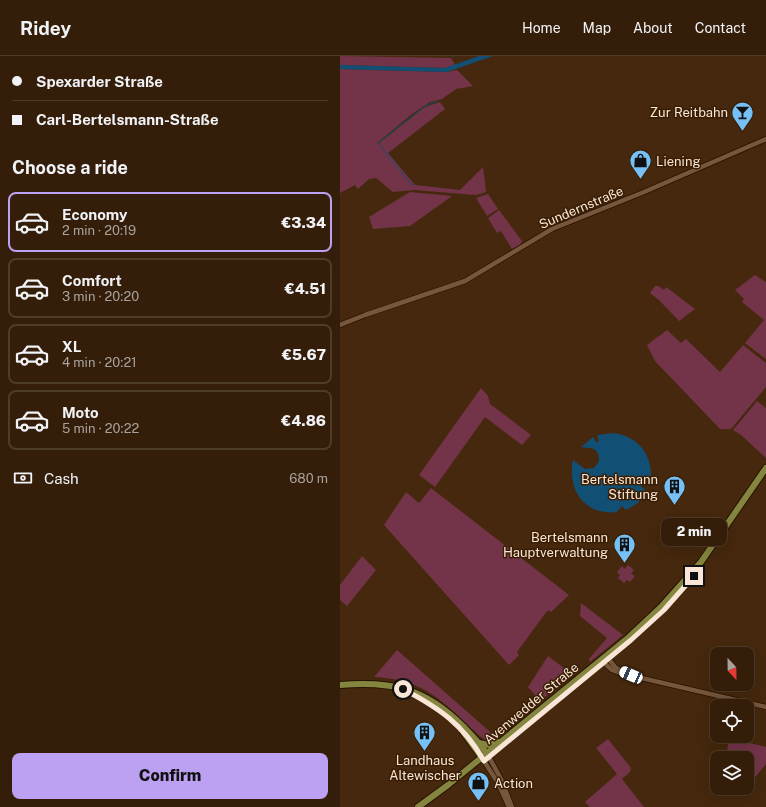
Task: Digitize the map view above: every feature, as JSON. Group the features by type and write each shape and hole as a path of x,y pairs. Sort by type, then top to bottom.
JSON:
{"main road":[{"path":"604,659 644,624 687,580 766,468"},
{"name":"Avenwedder Straße","path":"418,807 485,757 604,659"},
{"name":"Avenwedder Straße","path":"424,807 604,659"},
{"path":"340,685 373,684 416,692 442,707 479,743 485,757"},
{"path":"403,689 430,703 447,715 485,757"},
{"path":"479,743 490,745 505,739"}],"street":[{"name":"Sundernstraße","path":"340,325 358,317 465,281 552,229 644,192 766,139"},
{"path":"604,659 612,670 766,707"},
{"path":"485,757 509,807"},
{"path":"485,757 501,779 512,807"}],"shaded area":[{"path":"340,56 451,58 455,65 445,68 340,65"},
{"path":"340,69 447,72 457,70 473,86 456,89 442,99 430,102 412,114 377,143 378,144 425,107 440,102 445,109 388,153 415,185 460,190 483,167 486,191 475,195 415,190 393,192 376,178 369,179 358,189 355,185 340,193"},
{"path":"410,192 452,196 410,226 373,229 369,217"},
{"path":"488,194 498,209 487,216 476,198"},
{"path":"499,210 522,241 520,245 512,249 501,231 497,233 488,218"},
{"path":"755,275 766,282 766,359 745,343 764,320 742,302 744,299 735,290"},
{"path":"655,286 658,286 664,290 666,287 695,309 679,321 650,293"},
{"path":"667,330 681,343 686,339 720,372 743,345 766,363 766,387 731,429 720,429 655,361 647,345"},
{"path":"481,388 488,396 490,404 531,435 522,445 485,417 435,487 419,475"},
{"path":"757,401 766,408 766,458 741,435 733,430"},
{"path":"431,488 569,595 551,612 548,610 517,652 519,655 509,665 384,525 406,492 419,503"},
{"path":"362,556 376,570 347,606 340,600 340,585"},
{"path":"628,565 634,570 631,574 635,576 630,582 627,580 624,583 618,578 620,575 617,572 622,566 625,569"},
{"path":"581,603 623,635 590,662 589,659 607,638 580,616"},
{"path":"397,650 496,737 492,740 485,740 448,706 436,697 410,683 394,679 374,677"},
{"path":"548,656 572,674 540,701 528,687"},
{"path":"608,739 631,768 630,772 622,779 644,807 590,807 585,802 617,774 596,748"},
{"path":"729,743 750,743 766,747 766,764 754,779 754,751 727,751"}],"water":[{"path":"479,56 493,56 447,72 340,69 340,65 445,68"},
{"path":"614,433 629,438 641,446 648,459 651,475 641,487 647,491 638,503 626,510 622,506 617,512 606,512 596,510 587,505 581,499 576,491 573,481 573,460 585,469 594,468 599,461 598,453 594,449 581,447 593,437 596,442 599,441 597,435"}],"waterway":[{"path":"413,186 378,143 425,106 438,101"}],"place":[{"name":"Zur Reitbahn","path":"743,132"},
{"name":"Liening","path":"641,180"},
{"name":"Bertelsmann Stiftung","path":"674,506"},
{"name":"Bertelsmann Hauptverwaltung","path":"624,564"},
{"name":"Landhaus Altewischer","path":"425,752"},
{"name":"Action","path":"478,802"}],"route":[{"path":"403,689 430,703 447,715 471,741 484,761 631,640 664,610 694,576"}]}
